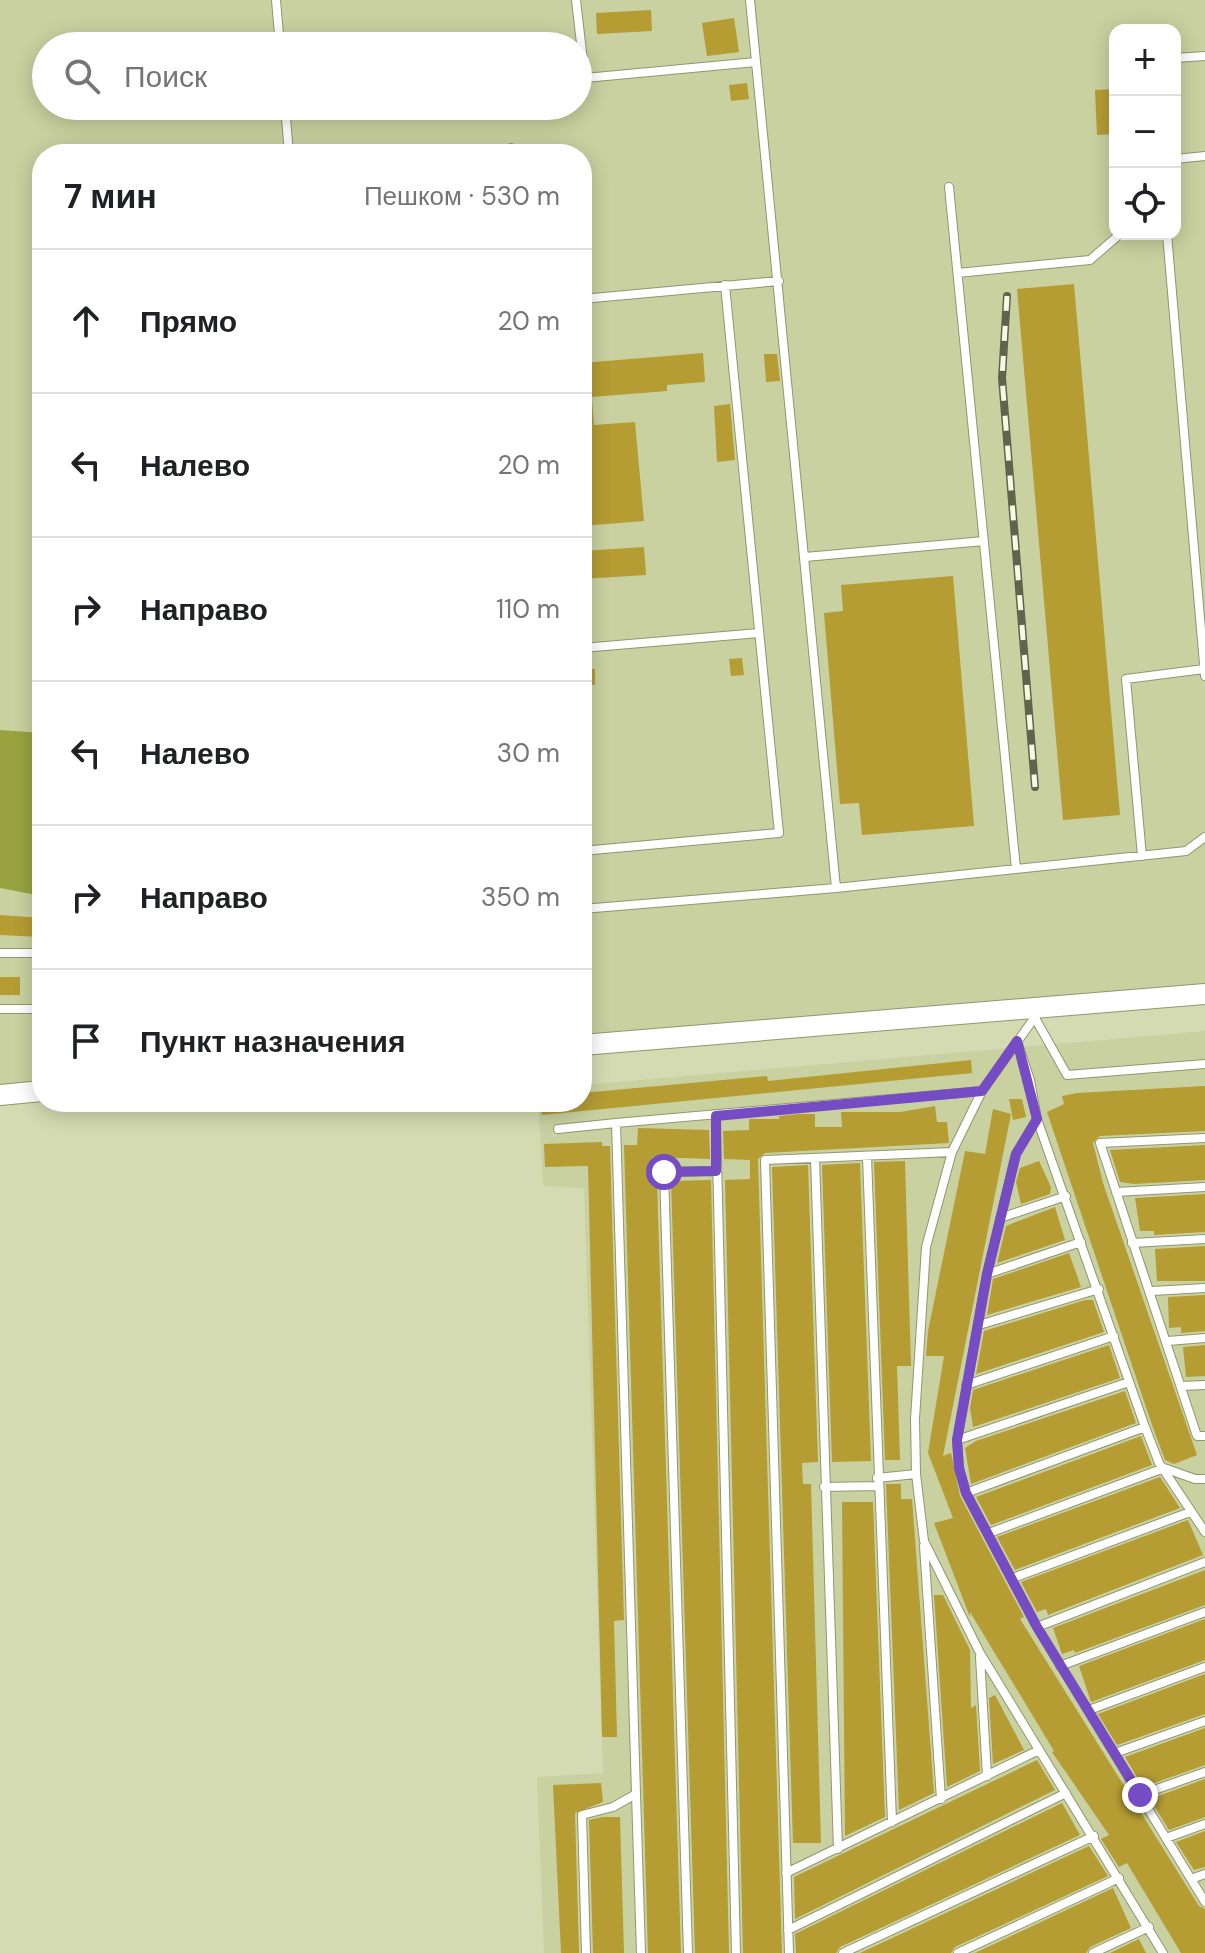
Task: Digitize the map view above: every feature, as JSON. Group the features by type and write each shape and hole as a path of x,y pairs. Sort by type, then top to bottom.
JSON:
{"street":[{"path":"592,1044 1038,1013 1205,994"},
{"path":"0,1095 32,1092"}],"lane":[{"path":"276,0 279,32"},
{"path":"576,0 580,32"},
{"path":"750,0 836,888"},
{"path":"1181,58 1205,56"},
{"path":"592,77 756,62"},
{"path":"286,120 288,144"},
{"path":"1181,158 1205,156"},
{"path":"949,187 1016,869"},
{"path":"958,273 1090,260 1113,240"},
{"path":"1168,240 1205,676"},
{"path":"592,298 779,281"},
{"path":"592,850 779,833 725,285"},
{"path":"805,557 984,541"},
{"path":"592,647 759,633"},
{"path":"1142,856 1126,679 1204,669"},
{"path":"592,908 836,888 1186,851 1205,837"},
{"path":"0,953 32,953"},
{"path":"0,1009 32,1009"},
{"path":"941,1799 924,1541 916,1474 915,1419 926,1247 952,1152 982,1091 1038,1013 1067,1075 1205,1064"},
{"path":"1017,1041 1037,1119 1145,1427 1164,1468 1205,1532"},
{"path":"558,1129 982,1091"},
{"path":"716,1116 736,1953"},
{"path":"1037,1119 1016,1154 987,1274 957,1440 966,1493 1037,1627 1205,1902"},
{"path":"616,1123 641,1953"},
{"path":"1205,1138 1100,1143 1132,1243 1152,1291 1197,1436 1205,1436"},
{"path":"789,1953 765,1160 952,1152"},
{"path":"867,1157 892,1822"},
{"path":"815,1158 838,1849"},
{"path":"688,1953 664,1172 716,1171"},
{"path":"1116,1192 1205,1187"},
{"path":"1000,1218 1066,1196"},
{"path":"1132,1243 1205,1239"},
{"path":"987,1274 1081,1242"},
{"path":"1152,1291 1205,1288"},
{"path":"979,1325 1099,1289"},
{"path":"966,1385 1114,1336"},
{"path":"1168,1341 1205,1338"},
{"path":"957,1440 1129,1382"},
{"path":"1181,1386 1205,1385"},
{"path":"966,1493 1145,1427"},
{"path":"989,1533 1164,1468 1195,1479 1205,1479"},
{"path":"824,1487 877,1482 916,1474"},
{"path":"1013,1578 1190,1512"},
{"path":"924,1541 980,1653 1163,1953"},
{"path":"1037,1627 1205,1562"},
{"path":"1060,1666 1205,1612"},
{"path":"980,1653 987,1776"},
{"path":"1089,1710 1205,1667"},
{"path":"1115,1753 1205,1721"},
{"path":"786,1873 1039,1750"},
{"path":"1140,1795 1205,1772"},
{"path":"788,1930 1066,1793"},
{"path":"586,1953 582,1815 613,1807 636,1794"},
{"path":"1166,1838 1205,1824"},
{"path":"843,1953 1094,1836"},
{"path":"1191,1879 1205,1874"},
{"path":"958,1953 1119,1878"},
{"path":"1093,1953 1149,1927"}],"shaded area":[{"path":"0,0 1205,0 1205,994 592,1044 592,144 32,144 32,1092 0,1095"},
{"path":"1205,1031 1205,1953 544,1953 537,1777 603,1773 584,1188 543,1186 539,1112 592,1112 592,1084"}],"green space":[{"path":"0,730 32,732 32,894 0,888"}],"building":[{"path":"651,10 652,31 597,34 596,13"},
{"path":"734,18 739,52 707,56 702,23"},
{"path":"747,83 749,99 731,101 729,85"},
{"path":"1109,89 1109,134 1097,135 1095,90"},
{"path":"1074,284 1120,815 1063,820 1017,289"},
{"path":"703,353 705,382 667,385 667,391 592,397 592,362"},
{"path":"764,354 777,354 780,381 766,382"},
{"path":"592,397 594,425 635,422 644,521 592,525"},
{"path":"730,404 735,460 717,462 714,406"},
{"path":"644,547 646,575 592,578 592,550"},
{"path":"953,576 974,826 862,835 859,803 840,804 824,613 843,611 841,585"},
{"path":"742,658 744,675 731,676 729,659"},
{"path":"592,669 595,669 595,685 592,685"},
{"path":"0,915 32,917 32,937 0,935"},
{"path":"0,977 20,977 20,995 0,995"},
{"path":"971,1060 972,1073 592,1110 592,1092 767,1076 768,1081"},
{"path":"1205,1086 1205,1131 1100,1136 1093,1143 1103,1183 1197,1455 1174,1464 1165,1460 1152,1425 1047,1112 1064,1104 1062,1096 1077,1093"},
{"path":"1009,1099 1022,1099 1026,1117 1013,1120"},
{"path":"935,1106 937,1122 947,1122 949,1143 765,1153 758,1159 782,1953 743,1953 725,1180 750,1179 750,1160 724,1159 723,1131 749,1130 749,1119 779,1119 779,1116 798,1114 815,1114 815,1127 842,1127 841,1112 900,1112"},
{"path":"993,1109 1011,1114 943,1456 951,1453 960,1496 1024,1617 1020,1619 1199,1906 1205,1909 1205,1953 1181,1953 1127,1863 1119,1867 1101,1839 1109,1835 1052,1752 970,1612 970,1617 934,1523 953,1518 928,1453 944,1356 926,1356 928,1331 965,1151 985,1154"},
{"path":"542,1112 573,1112 542,1115"},
{"path":"638,1128 709,1130 710,1159 652,1157 653,1182 657,1182 681,1953 648,1953 624,1145 637,1145"},
{"path":"602,1142 602,1146 610,1146 624,1620 614,1621 617,1737 602,1737 588,1166 545,1167 544,1144"},
{"path":"1205,1145 1205,1180 1134,1184 1120,1182 1110,1150"},
{"path":"905,1161 911,1366 897,1366 900,1460 885,1460 874,1162"},
{"path":"1039,1161 1051,1187 1050,1194 1021,1204 1016,1182 1020,1168"},
{"path":"860,1163 871,1461 832,1462 822,1165"},
{"path":"808,1165 818,1462 802,1463 803,1484 811,1484 821,1843 793,1843 772,1167"},
{"path":"711,1180 729,1953 695,1953 671,1181"},
{"path":"1205,1194 1205,1232 1154,1235 1154,1231 1140,1231 1135,1198"},
{"path":"1055,1207 1065,1240 997,1263 1006,1226"},
{"path":"1205,1246 1205,1281 1157,1281 1155,1249"},
{"path":"1069,1253 1081,1287 987,1315 993,1279"},
{"path":"1205,1295 1205,1331 1181,1333 1181,1327 1169,1328 1168,1297"},
{"path":"1093,1300 1104,1332 976,1374 984,1331"},
{"path":"1109,1345 1120,1378 973,1427 970,1408 973,1390"},
{"path":"1205,1345 1205,1376 1186,1377 1183,1347"},
{"path":"1125,1391 1136,1423 971,1484 965,1448 976,1441"},
{"path":"1141,1436 1152,1465 991,1525 976,1497"},
{"path":"1160,1477 1180,1508 1015,1570 997,1537"},
{"path":"886,1484 901,1484 901,1499 912,1499 934,1793 899,1810"},
{"path":"842,1502 873,1502 885,1817 845,1836"},
{"path":"1188,1520 1203,1555 1048,1615 1046,1609 1037,1612 1021,1582"},
{"path":"1205,1570 1205,1605 1075,1653 1074,1650 1062,1654 1053,1628"},
{"path":"934,1595 943,1595 970,1650 971,1708 976,1705 980,1771 947,1787"},
{"path":"1205,1619 1205,1660 1091,1702 1079,1666"},
{"path":"1205,1674 1205,1714 1117,1745 1098,1714"},
{"path":"995,1695 1024,1750 993,1764 989,1698"},
{"path":"1205,1728 1205,1765 1143,1787 1125,1757"},
{"path":"1037,1760 1055,1790 795,1919 794,1877"},
{"path":"1205,1779 1205,1817 1169,1830 1150,1799"},
{"path":"601,1783 603,1802 575,1813 579,1953 561,1953 553,1785"},
{"path":"1062,1803 1080,1835 840,1947 836,1953 796,1953 795,1934"},
{"path":"620,1817 624,1953 593,1953 589,1820"},
{"path":"1205,1831 1205,1867 1194,1870 1176,1842"},
{"path":"1089,1846 1108,1876 955,1947 951,1953 860,1953"},
{"path":"1113,1888 1131,1928 1090,1947 1086,1953 975,1953"},
{"path":"1139,1939 1146,1953 1110,1953"}],"railway":[{"path":"1007,296 1002,378 1035,787"}],"route":[{"path":"664,1172 716,1171 716,1116 982,1091 1017,1041 1030,1080 1037,1119 1016,1154 987,1274 957,1440 959,1468 966,1493 1037,1627 1140,1795"}]}
